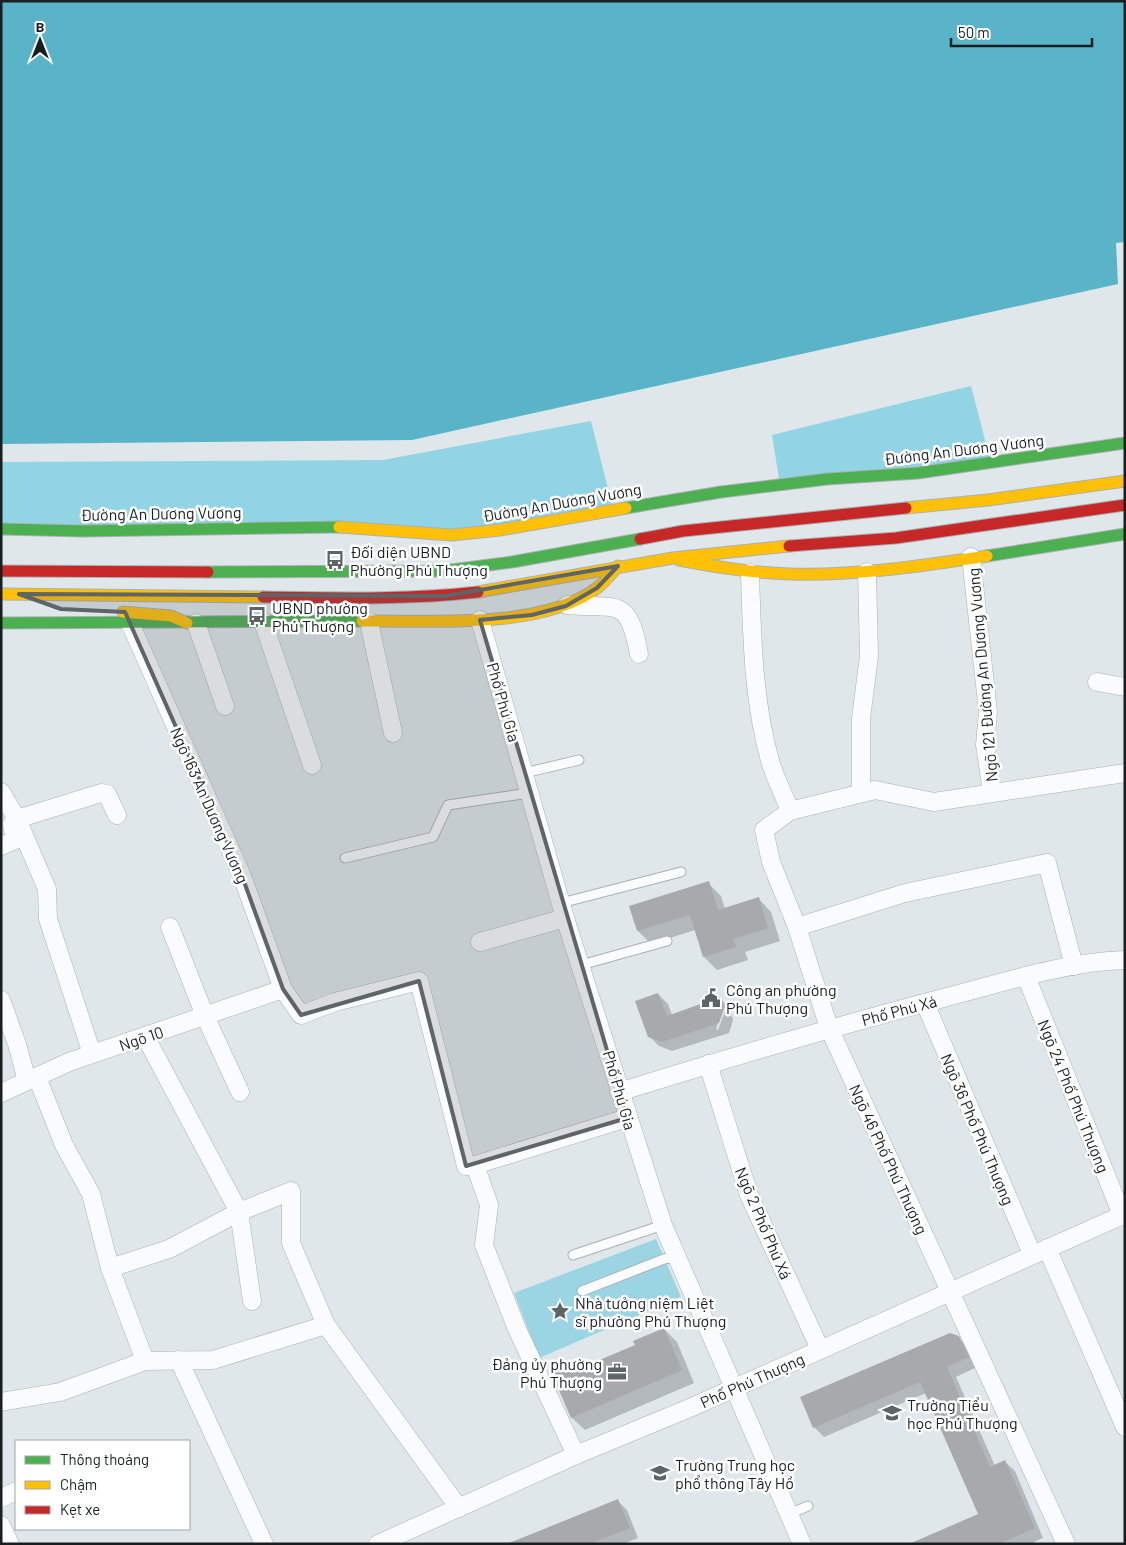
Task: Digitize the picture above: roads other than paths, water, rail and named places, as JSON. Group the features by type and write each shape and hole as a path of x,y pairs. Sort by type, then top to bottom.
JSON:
{"main road":[{"name":"Đường An Dương Vương","path":"1,529 102,531 325,526 452,535 500,530 721,492 827,479 918,472 1125,443"},
{"path":"1,571 309,573 443,571 512,562 684,531 988,500 1125,481"},
{"path":"1,594 367,598 445,596 498,590 618,566 672,558 771,547 896,538 1125,505"},
{"path":"672,558 713,568 750,573 867,572 1125,534"},
{"path":"1,623 480,620 532,615 567,605 597,588 618,566"},
{"path":"20,594 48,607"},
{"path":"100,611 171,616 191,623"}],"street":[{"name":"Ngõ 121 Đường An Dương Vương","path":"971,557 988,712 985,745 992,792"},
{"path":"861,793 861,718 868,656 867,572"},
{"path":"750,573 752,640 758,700 771,764 790,811"},
{"path":"567,605 614,607 623,610 630,618 639,654"},
{"name":"Phố Phú Gia","path":"480,620 563,911 662,1225 735,1387 802,1544"},
{"path":"263,622 312,765"},
{"path":"369,622 393,734"},
{"name":"Ngõ 163 An Dương Vương","path":"130,623 242,876 283,989 301,1015 335,1002 419,981 466,1166 475,1165"},
{"path":"191,623 225,706"},
{"path":"1097,682 1125,687"},
{"name":"Ngõ 121 Đường An Dương Vương","path":"829,1028 797,927 771,862 764,830 790,811 875,790 934,802 992,792 1123,777"},
{"path":"1,792 18,820 48,889 48,919 92,1054"},
{"path":"1,846 15,840 12,824 18,820 101,793 107,794 117,815"},
{"path":"797,927 905,893 1047,863 1074,966"},
{"path":"480,942 563,911"},
{"path":"170,927 204,1016 240,1092"},
{"name":"Phố Phú Xá","path":"619,1092 829,1028 1026,976 1074,966 1125,960"},
{"name":"Ngõ 24 Phố Phú Thượng","path":"1026,976 1123,1214"},
{"name":"Ngõ 10","path":"1,1093 92,1054 283,989"},
{"path":"1,1000 32,1079 64,1145 91,1194 110,1268 145,1361"},
{"name":"Ngõ 36 Phố Phú Thượng","path":"924,1003 1125,1427"},
{"name":"Ngõ 46 Phố Phú Thượng","path":"829,1028 1066,1544"},
{"path":"145,1036 239,1212 252,1301"},
{"name":"Ngõ 2 Phố Phú Xá","path":"708,1064 749,1195 820,1349"},
{"path":"576,1455 517,1328 484,1245 489,1205 475,1165 627,1118"},
{"path":"110,1268 169,1249 239,1212 291,1191 291,1243 326,1325 459,1508"},
{"name":"Phố Phú Thượng","path":"378,1544 1123,1214"},
{"path":"1,1402 60,1392 145,1361 213,1360 326,1325"},
{"path":"180,1360 264,1544"},
{"path":"1,1498 15,1491"},
{"path":"1,1525 10,1544"}],"lane":[{"path":"524,773 578,760"},
{"path":"345,858 433,837 448,805 529,793"},
{"path":"563,911 681,872"},
{"path":"581,965 667,941"},
{"path":"573,1255 662,1225"},
{"path":"582,1291 664,1259 677,1257"},
{"path":"789,1514 808,1506"}],"place":[{"name":"Đối diện UBND Phường Phú Thượng","path":"335,560"},
{"name":"UBND phường Phú Thượng","path":"257,616"},
{"name":"Công an phường Phú Thượng","path":"711,998"},
{"name":"Nhà tưởng niệm Liệt sĩ phường Phú Thượng","path":"560,1311"},
{"name":"Đảng ủy phường Phú Thượng","path":"617,1372"},
{"name":"Trường Tiểu học Phú Thượng","path":"892,1413"},
{"name":"Trường Trung học phổ thông Tây Hồ","path":"660,1473"}]}
